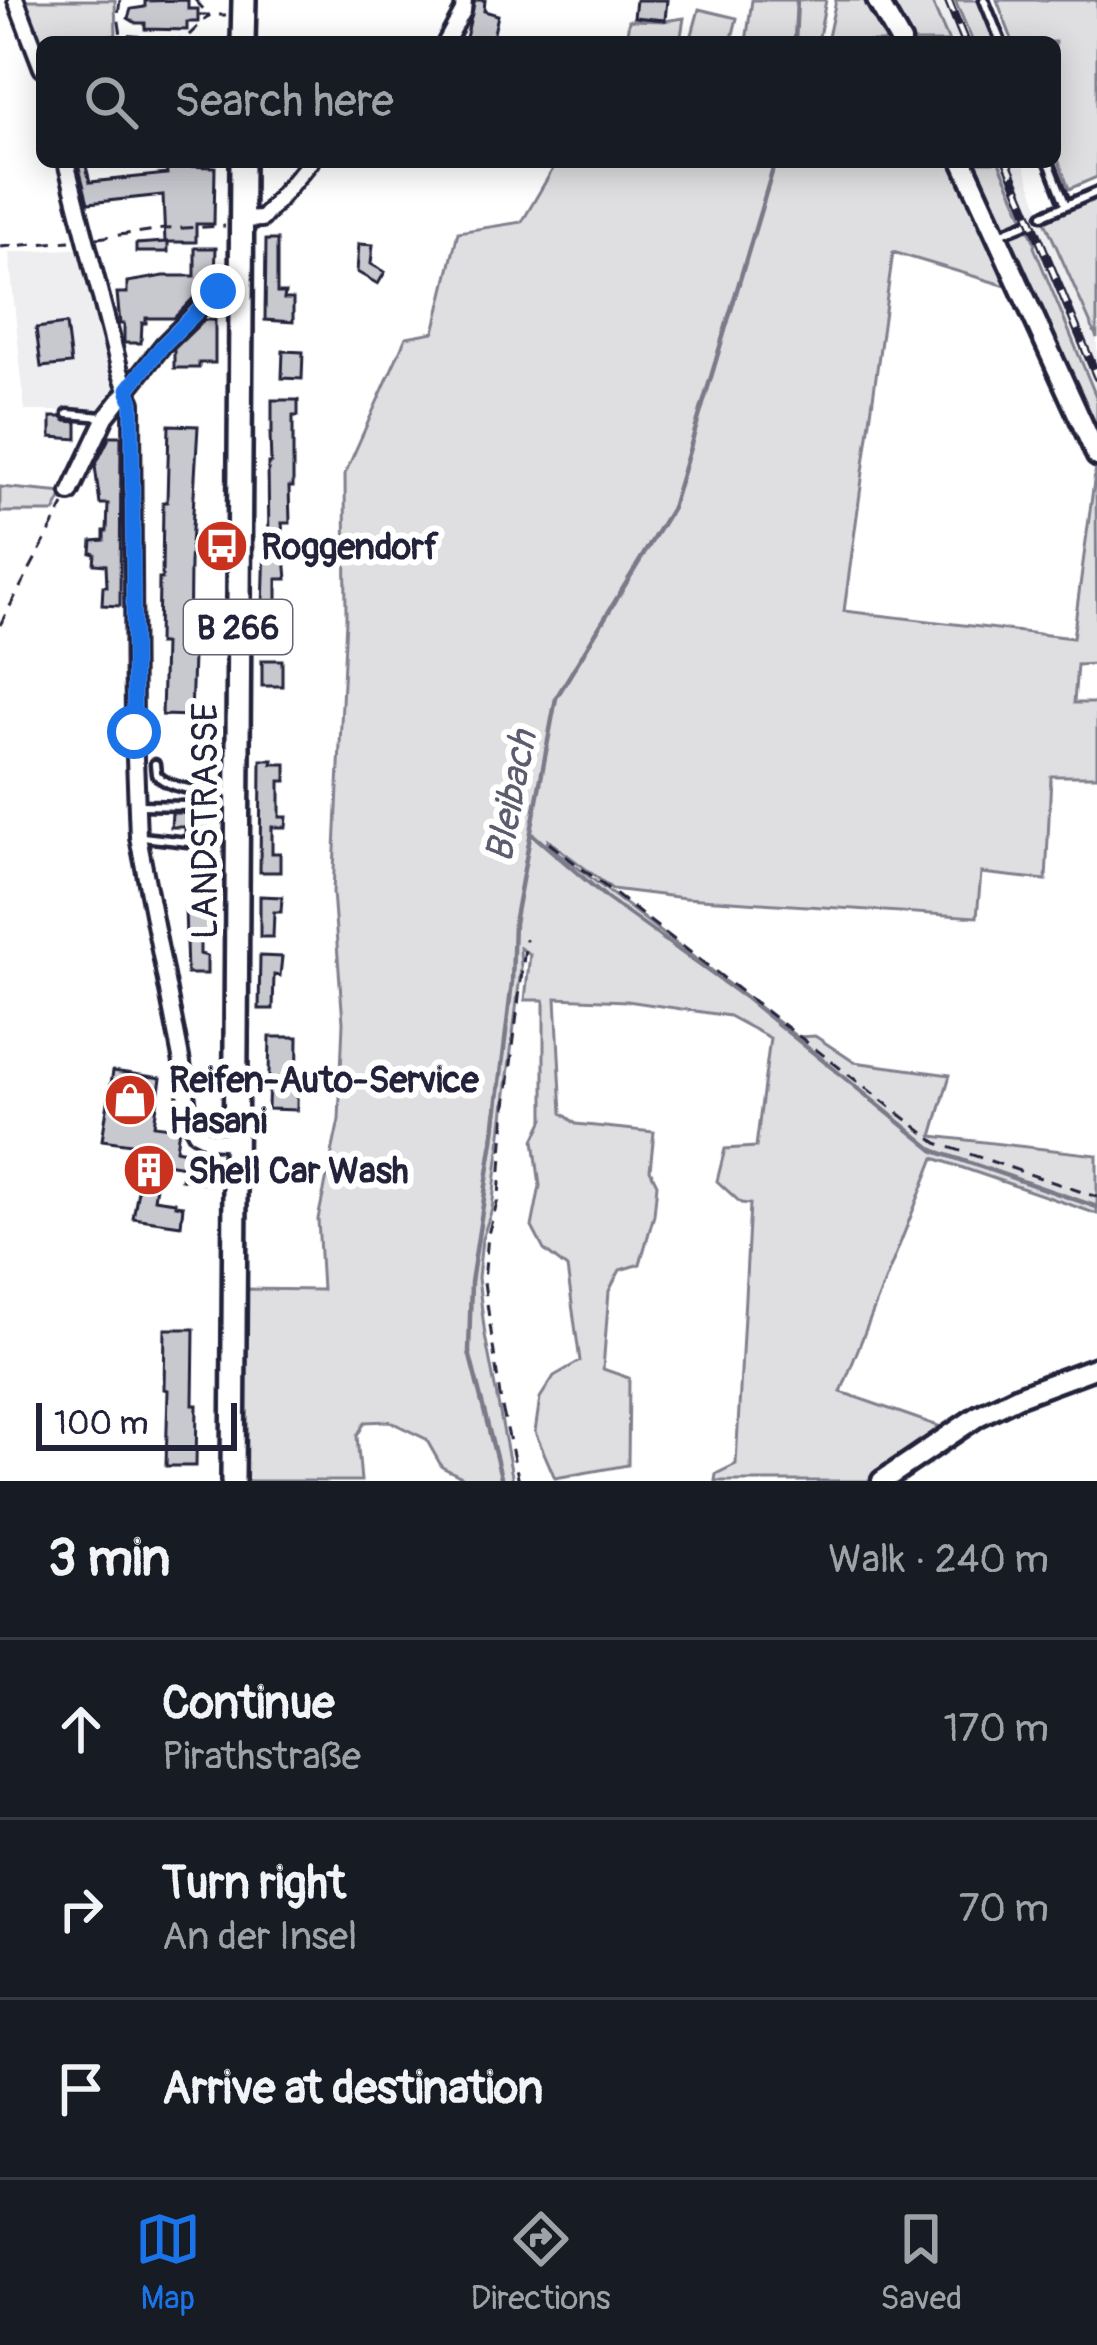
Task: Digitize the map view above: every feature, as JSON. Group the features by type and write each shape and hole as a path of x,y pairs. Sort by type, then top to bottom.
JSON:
{"main road":[{"path":"243,36 244,0"},
{"path":"877,0 898,36"},
{"name":"LANDSTRASSE","path":"233,1481 240,290 236,223 241,168"},
{"path":"966,168 1097,456"},
{"path":"882,1481 978,1416 1097,1367"}],"street":[{"path":"16,0 36,52"},
{"path":"449,36 464,0"},
{"path":"68,168 132,403 138,837 188,1113 196,1133 210,1140 235,1142"},
{"path":"236,223 262,219 305,168"},
{"path":"70,493 106,417 163,345 218,291 240,290"}],"lane":[{"path":"984,0 999,36"},
{"path":"1051,168 1066,205"},
{"path":"1043,215 1097,192"},
{"path":"997,236 1027,223"},
{"path":"68,414 106,417"},
{"path":"155,764 156,774 168,784 237,792"},
{"path":"136,805 188,806"},
{"path":"138,837 188,842"}],"path":[{"path":"120,0 121,34 138,36"},
{"path":"195,0 209,15"},
{"path":"198,15 209,15"},
{"path":"188,36 209,15"},
{"path":"0,247 236,223"},
{"path":"0,625 70,493"},
{"path":"548,843 937,1143 1097,1197"},
{"path":"519,1481 501,1403 484,1282 488,1234 499,1196 526,939"}],"shaded area":[{"path":"23,0 115,0 116,35 38,36"},
{"path":"752,0 826,0 819,36 747,36"},
{"path":"836,0 867,0 885,36 828,36"},
{"path":"889,0 931,0 946,36 910,36"},
{"path":"931,0 955,0 970,36 946,36"},
{"path":"955,0 981,0 996,36 970,36"},
{"path":"997,0 1097,0 1097,177 1069,189 1061,167 1061,36 1011,36"},
{"path":"699,9 737,18 732,36 692,36"},
{"path":"684,18 681,36 627,36 629,20"},
{"path":"554,168 953,168 1013,288 893,252 844,611 1073,638 1096,466 1097,664 1077,665 1074,703 1097,703 1097,776 1051,776 1046,880 981,873 977,917 685,898 612,889 548,840 547,844 797,1037 815,1036 854,1062 950,1075 932,1136 1097,1155 1097,1214 934,1158 841,1392 944,1428 872,1481 715,1481 716,1474 736,1464 750,1204 741,1203 717,1181 725,1149 756,1147 770,1038 729,1016 627,1001 556,998 562,1113 576,1124 654,1132 650,1170 657,1184 640,1264 620,1270 609,1291 603,1369 629,1378 628,1465 555,1478 535,1432 540,1398 554,1376 580,1361 567,1268 544,1250 532,1227 540,1186 534,1140 544,1119 544,1000 525,1000 530,954 520,948 492,1209 482,1239 478,1278 513,1481 470,1481 442,1467 426,1439 389,1421 365,1422 357,1436 361,1481 243,1481 242,1289 322,1290 318,1219 339,1120 343,1022 333,892 346,619 345,474 406,337 434,332 458,232 522,222"},
{"path":"977,168 1002,168 1097,399 1097,434"},
{"path":"1002,168 1025,168 1041,212 1025,219"},
{"path":"1097,196 1097,338 1045,221"},
{"path":"1045,221 1097,338 1097,399 1033,247 1028,228"},
{"path":"83,248 120,389 105,411 25,411 9,253"},
{"path":"0,487 64,493 54,512 0,512"}],"building":[{"path":"188,0 188,9 198,9 198,22 187,22 187,30 145,29 145,23 128,18 131,9 145,7 145,1"},
{"path":"475,0 485,0 484,11 498,15 493,36 466,36"},
{"path":"636,0 667,0 665,20 634,17"},
{"path":"79,168 86,168 90,182 167,174 166,168 215,168 214,224 196,224 196,242 168,242 168,252 136,252 136,244 165,242 163,195 88,203"},
{"path":"266,240 277,240 277,293 293,299 293,322 265,320"},
{"path":"359,244 373,245 371,264 385,272 378,284 357,272"},
{"path":"195,248 216,248 215,277 207,277 207,284 174,318 146,318 141,343 124,343 117,293 127,293 127,282 195,276"},
{"path":"204,320 215,320 215,363 174,368 174,349"},
{"path":"66,324 71,364 41,367 36,328"},
{"path":"283,351 303,352 302,379 282,378"},
{"path":"272,400 298,400 298,416 293,416 290,523 282,523 287,579 277,579 283,640 265,640 263,608"},
{"path":"51,417 77,422 77,439 51,437"},
{"path":"169,425 198,426 190,563 191,716 162,715 159,579"},
{"path":"110,436 121,436 120,606 102,605 106,565 94,564 91,553 92,541 104,540 107,531 108,504 100,504 95,466"},
{"path":"262,660 282,660 282,686 262,686"},
{"path":"261,760 286,764 286,781 280,781 280,817 287,817 286,827 272,827 272,853 280,853 280,872 260,872"},
{"path":"211,809 210,842 195,841 185,834 185,827 171,827 172,813"},
{"path":"260,896 282,897 281,912 274,912 273,937 260,937"},
{"path":"185,907 208,907 208,936 200,935 207,974 187,974"},
{"path":"260,956 282,957 280,976 274,975 273,1009 259,1009"},
{"path":"270,1037 298,1037 297,1110 268,1109"},
{"path":"113,1071 161,1078 154,1125 179,1128 176,1149 201,1154 199,1168 212,1170 209,1184 181,1179 184,1166 160,1162 154,1199 183,1206 181,1225 133,1218 146,1146 102,1140"},
{"path":"165,1329 194,1329 196,1466 166,1466"}],"waterway":[{"name":"Bleibach","path":"795,36 797,0"},
{"name":"Bleibach","path":"502,1481 469,1352 471,1282 493,1141 512,982 514,923 556,698 672,508 773,168"},
{"path":"532,834 608,899 747,999 935,1151 1097,1207"}],"railway":[{"path":"948,0 963,36"},
{"path":"1010,168 1097,377"}],"place":[{"name":"Roggendorf","path":"222,546"},
{"name":"Reifen-Auto-Service Hasani","path":"130,1100"},
{"name":"Shell Car Wash","path":"149,1170"}],"route":[{"path":"134,732 132,403 128,389 163,345 218,291"}]}
